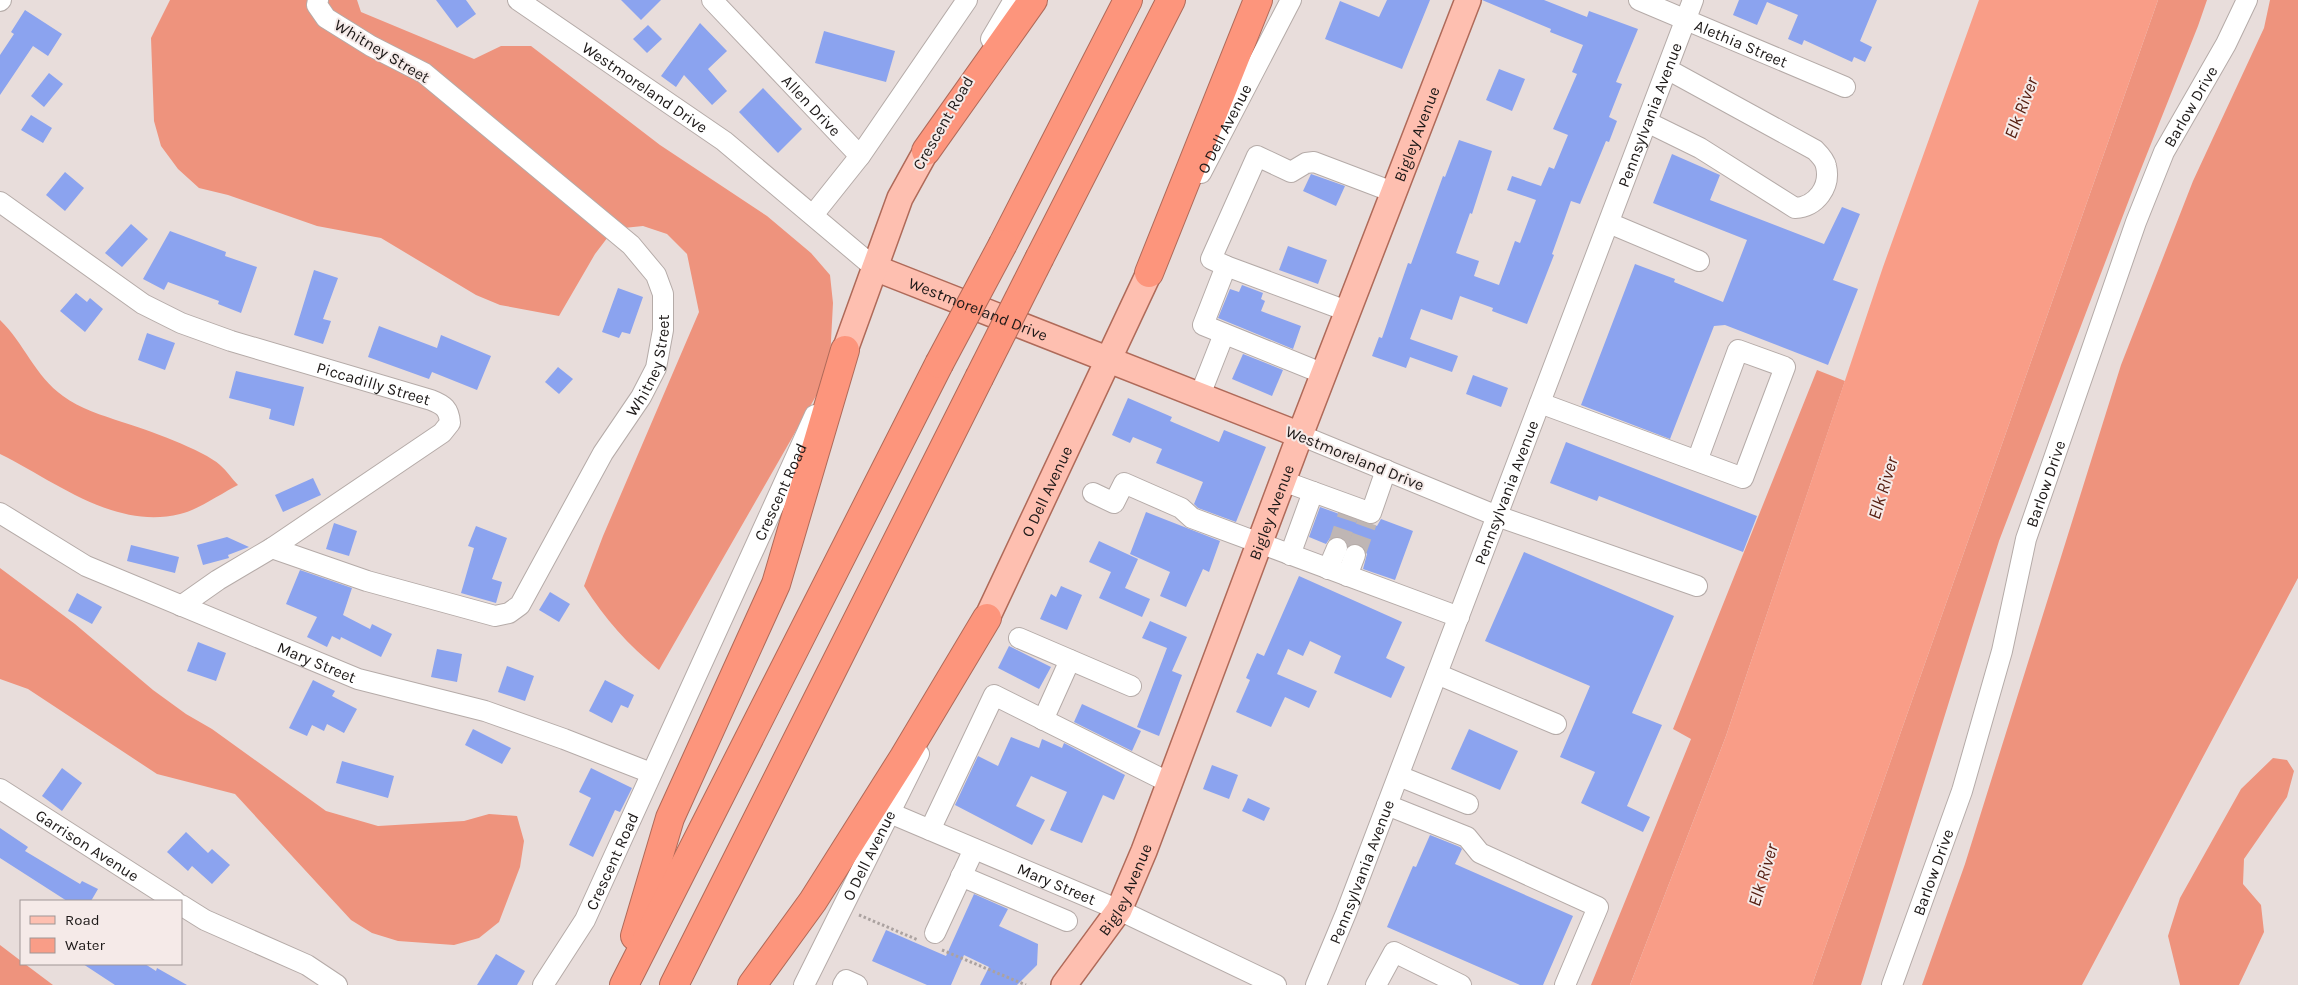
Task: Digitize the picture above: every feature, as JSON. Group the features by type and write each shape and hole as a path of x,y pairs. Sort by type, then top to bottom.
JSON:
{"highway":[{"path":"926,151 1033,0"},
{"path":"622,985 939,364 1128,0"},
{"path":"674,985 1171,0"},
{"path":"1149,273 1258,0"},
{"path":"622,985 670,818 776,584 845,350"},
{"path":"752,985 818,893 904,757 987,618"}],"main road":[{"name":"Bigley Avenue","path":"1064,985 1118,910 1170,782 1300,435 1468,0"},
{"name":"Crescent Road","path":"845,350 900,198 926,151"},
{"name":"Westmoreland Drive","path":"875,268 1300,435"},
{"name":"O Dell Avenue","path":"987,618 1149,273"}],"street":[{"name":"Whitney Street","path":"272,548 376,584 495,616 509,614 520,605 603,453 641,396 656,368 663,330 663,294 650,267 631,245 424,73 372,46 326,18 317,6 318,0"},
{"name":"Westmoreland Drive","path":"518,0 724,141 875,268"},
{"name":"Allen Drive","path":"712,0 860,156"},
{"path":"813,215 860,156 966,0"},
{"name":"Crescent Road","path":"926,151 1014,0"},
{"name":"O Dell Avenue","path":"1149,273 1291,0"},
{"name":"Alethia Street","path":"1639,0 1845,87"},
{"name":"Pennsylvania Avenue","path":"1316,985 1346,913 1694,0"},
{"name":"Barlow Drive","path":"1892,985 1962,790 2002,651 2026,539 2136,222 2164,152 2226,44 2247,0"},
{"path":"1647,122 1700,148 1795,208 1804,208 1821,196 1827,180 1826,164 1815,150 1668,69"},
{"path":"1348,311 1211,259 1257,156 1291,172 1306,163 1314,162 1393,192"},
{"name":"Piccadilly Street","path":"0,202 143,304 181,323 232,341 444,405 450,414 450,424 442,433 272,548 218,580 181,606"},
{"path":"1609,223 1698,261"},
{"path":"1226,266 1203,325 1324,374"},
{"path":"1200,395 1224,334"},
{"name":"Crescent Road","path":"543,985 585,920 650,773 705,660 845,350"},
{"path":"1540,403 1743,478 1785,367 1738,350 1697,461"},
{"name":"Westmoreland Drive","path":"1300,435 1498,516 1697,586"},
{"path":"1283,481 1313,492 1369,518 1386,470"},
{"path":"1093,493 1114,503 1124,483 1181,508 1192,518 1459,617"},
{"path":"1290,555 1313,492"},
{"name":"Mary Street","path":"0,513 86,566 358,679 485,711 564,739 650,773"},
{"path":"1328,569 1336,548"},
{"path":"1347,576 1355,555"},
{"name":"O Dell Avenue","path":"804,985 987,618"},
{"path":"1020,638 1131,686"},
{"path":"1043,720 1070,660"},
{"path":"1437,674 1556,724"},
{"path":"930,830 994,695 1170,782"},
{"path":"1398,776 1468,804"},
{"name":"Garrison Avenue","path":"0,789 173,900"},
{"path":"1387,805 1467,837 1480,853 1598,907 1565,985"},
{"name":"Mary Street","path":"890,813 1118,910 1237,976 1276,985"},
{"path":"935,933 974,849"},
{"path":"961,876 1067,921"},
{"path":"182,906 205,920 307,965 337,985"},
{"path":"1376,985 1394,952 1462,985"},
{"path":"843,985 846,980 857,985"}],"shaded area":[{"path":"170,0 357,0 361,12 474,59 501,46 531,46 660,145 767,216 811,253 830,275 833,303 830,360 820,389 659,670 618,631 600,610 584,586 603,536 699,312 687,254 667,234 643,226 614,229 595,254 559,316 500,305 476,295 381,238 317,226 228,195 199,188 178,169 161,146 154,121 151,38"},
{"path":"2158,0 2207,0 1999,541 1861,985 1812,985"},
{"path":"2270,0 2298,0 2298,578 2082,985 1922,985 1965,864 2121,365 2193,181 2264,28"},
{"path":"0,320 45,379 63,396 91,411 159,435 201,453 220,465 238,485 201,506 180,514 156,517 132,515 86,500 0,454"},
{"path":"1817,370 1845,381 1726,736 1630,985 1591,985 1691,739 1673,729"},
{"path":"0,568 75,624 153,690 186,714 212,729 326,811 378,826 464,821 489,814 517,816 524,841 520,867 499,922 479,938 454,945 398,941 372,933 351,920 235,794 157,774 28,689 0,679"},
{"path":"2273,758 2287,760 2294,771 2287,797 2244,859 2243,884 2261,905 2264,932 2239,985 2180,985 2168,936 2180,898 2241,789"},
{"path":"0,945 20,960 20,965 26,965 53,985 0,985"}],"water":[{"name":"Elk River","path":"1979,0 2158,0 1812,985 1630,985 1726,736 1883,267"}],"building":[{"path":"436,0 466,0 476,14 457,28"},
{"path":"621,0 661,0 641,20"},
{"path":"1387,0 1430,0 1402,69 1325,39 1340,1 1379,17"},
{"path":"1482,0 1544,0 1587,17 1589,11 1638,29 1616,82 1622,84 1609,117 1617,121 1609,142 1606,141 1580,204 1571,201 1552,254 1554,255 1527,324 1492,311 1493,308 1460,296 1452,320 1421,309 1410,339 1458,356 1452,372 1410,357 1406,368 1372,356 1379,337 1382,338 1408,263 1411,264 1443,176 1445,177 1459,140 1492,151 1472,214 1470,213 1456,253 1479,261 1474,276 1499,285 1515,241 1520,243 1536,200 1507,190 1512,176 1541,186 1549,167 1554,169 1568,135 1553,129 1577,74 1572,72 1583,45 1550,32 1551,29"},
{"path":"1739,0 1877,0 1860,41 1872,47 1865,62 1854,57 1852,62 1804,40 1802,45 1788,39 1798,15 1767,2 1757,25 1733,15"},
{"path":"25,10 62,34 48,56 33,46 0,95 0,55 14,34 11,32"},
{"path":"700,23 727,51 708,69 727,91 712,105 684,75 676,87 661,76"},
{"path":"648,25 662,39 647,53 633,39"},
{"path":"824,31 895,51 886,82 815,63"},
{"path":"1499,69 1525,79 1512,111 1486,100"},
{"path":"49,73 63,84 44,107 31,96"},
{"path":"763,88 802,129 778,153 739,112"},
{"path":"31,115 52,128 43,143 21,130"},
{"path":"1672,154 1720,175 1710,200 1824,244 1842,207 1860,214 1833,280 1858,289 1828,365 1725,325 1714,326 1670,439 1581,405 1635,264 1675,279 1674,282 1723,302 1747,240 1653,203"},
{"path":"65,172 84,188 65,211 46,195"},
{"path":"1311,174 1345,186 1336,206 1303,191"},
{"path":"131,224 148,239 122,267 105,253"},
{"path":"170,231 226,252 225,256 257,267 241,313 218,304 219,301 168,282 164,290 143,279"},
{"path":"1288,246 1327,260 1318,284 1279,270"},
{"path":"314,270 338,278 323,319 331,321 323,344 294,335"},
{"path":"1242,285 1263,293 1261,299 1265,301 1261,311 1301,326 1293,349 1218,318 1230,289 1239,292"},
{"path":"618,288 643,297 630,334 622,332 619,338 602,332"},
{"path":"76,293 87,302 90,298 103,309 85,332 60,311"},
{"path":"379,326 437,348 441,335 491,356 477,390 432,372 429,379 368,357"},
{"path":"147,333 175,343 165,370 138,360"},
{"path":"1243,354 1283,370 1272,396 1232,379"},
{"path":"558,367 573,379 559,394 545,382"},
{"path":"236,371 304,387 294,426 269,419 271,409 229,398"},
{"path":"1473,375 1508,388 1501,407 1466,394"},
{"path":"1128,398 1172,417 1170,421 1219,442 1224,430 1266,447 1236,522 1198,508 1194,504 1203,482 1156,463 1162,449 1133,437 1130,443 1112,435"},
{"path":"1566,442 1757,516 1743,552 1599,496 1597,501 1550,483"},
{"path":"313,478 321,495 283,512 275,495"},
{"path":"1320,507 1367,524 1377,526 1381,519 1413,531 1395,580 1363,569 1367,554 1360,544 1348,545 1342,537 1336,536 1330,538 1326,544 1309,537"},
{"path":"1146,512 1220,541 1209,572 1203,569 1186,607 1160,596 1170,572 1130,554"},
{"path":"334,523 357,531 349,556 326,549"},
{"path":"476,526 507,538 492,579 502,582 496,603 461,593 474,548 468,546"},
{"path":"227,537 249,547 228,555 229,558 203,565 197,545"},
{"path":"1099,541 1138,559 1125,588 1150,599 1142,617 1099,598 1111,572 1089,562"},
{"path":"131,545 179,557 175,573 127,561"},
{"path":"1524,552 1674,616 1632,713 1662,725 1627,806 1650,817 1643,832 1581,803 1595,772 1560,757 1590,686 1485,641"},
{"path":"300,570 352,588 343,615 370,629 372,624 392,634 381,657 341,637 340,640 332,636 327,647 307,637 317,617 286,604"},
{"path":"1299,576 1402,622 1386,658 1405,667 1391,698 1334,673 1341,656 1310,641 1303,656 1288,649 1277,674 1317,691 1309,708 1285,697 1271,727 1236,712 1250,680 1246,678 1257,653 1264,656"},
{"path":"1061,586 1082,595 1067,630 1040,619 1051,594 1056,597"},
{"path":"550,592 570,604 559,622 539,610"},
{"path":"77,593 102,607 92,624 68,611"},
{"path":"1150,621 1187,637 1172,671 1182,675 1159,736 1137,727 1167,648 1142,638"},
{"path":"198,642 226,653 216,681 187,671"},
{"path":"1009,646 1051,667 1039,689 998,668"},
{"path":"437,649 462,654 457,682 431,677"},
{"path":"507,666 534,676 525,701 498,692"},
{"path":"313,680 335,691 332,696 357,709 344,733 327,724 324,731 312,725 307,736 289,728"},
{"path":"605,680 634,695 628,708 621,705 612,723 589,711"},
{"path":"1082,704 1141,731 1132,751 1074,722"},
{"path":"473,729 511,748 502,764 465,745"},
{"path":"1469,729 1518,751 1500,790 1451,769"},
{"path":"1011,737 1039,748 1042,739 1062,748 1064,743 1125,775 1114,800 1103,795 1082,843 1050,830 1067,792 1031,776 1016,806 1045,820 1032,845 955,805 978,756 998,766"},
{"path":"342,761 394,776 388,798 336,783"},
{"path":"1212,765 1238,775 1229,799 1203,789"},
{"path":"62,768 82,783 62,811 42,796"},
{"path":"591,768 632,788 620,812 615,810 593,857 569,845 591,798 579,792"},
{"path":"1248,798 1270,808 1264,821 1242,811"},
{"path":"0,828 28,847 25,851 80,884 82,881 98,889 92,900 65,900 0,858"},
{"path":"186,832 208,853 212,849 230,865 212,884 192,866 188,871 167,852"},
{"path":"1430,835 1462,849 1455,864 1573,916 1543,985 1520,985 1387,927 1413,866 1416,867"},
{"path":"974,894 1008,909 999,926 1038,944 1037,965 1017,985 980,985 989,967 964,955 951,985 927,985 872,961 886,930 946,956"},
{"path":"496,954 525,971 517,985 477,985"},
{"path":"85,965 147,965 156,971 157,968 187,985 115,985"}],"tunnel":[{"path":"1337,548 1348,515"},
{"path":"1355,555 1367,522"}]}
